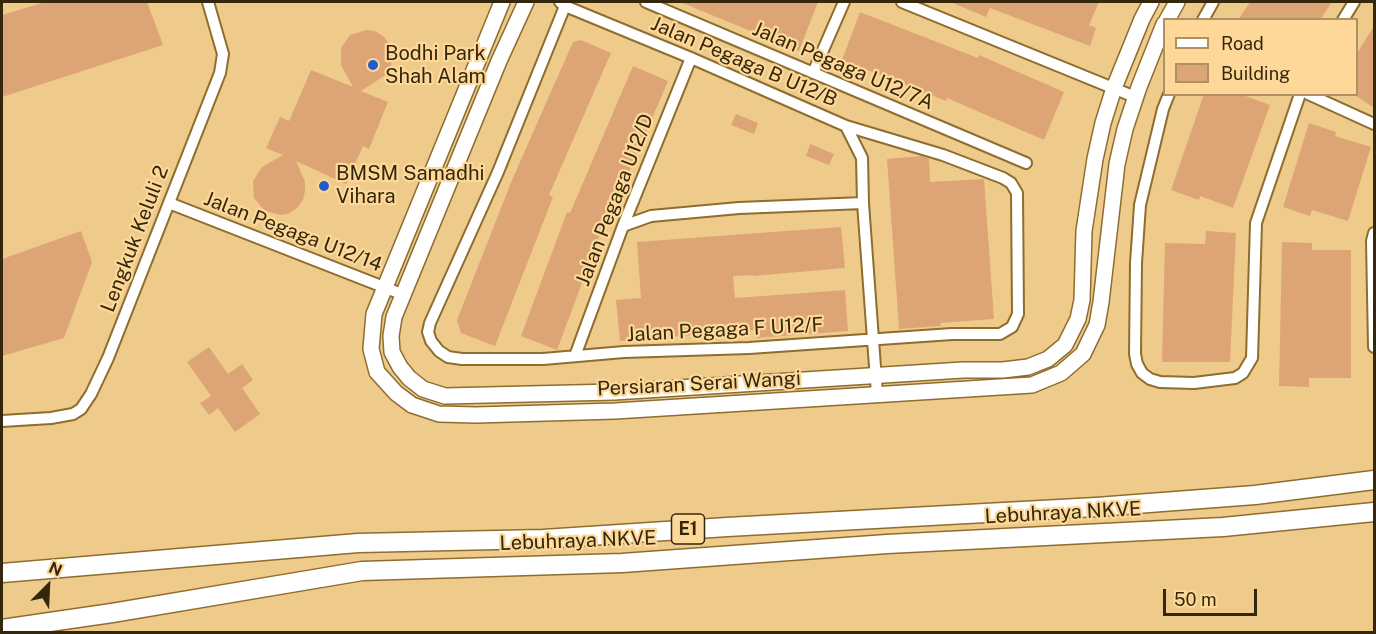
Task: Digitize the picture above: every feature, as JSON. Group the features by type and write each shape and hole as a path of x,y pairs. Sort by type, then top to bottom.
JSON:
{"highway":[{"name":"Lebuhraya NKVE","path":"2,573 358,543 543,539 1096,507 1255,495 1374,480"},
{"name":"Lebuhraya NKVE","path":"2,629 362,571 622,563 886,544 1223,527 1374,512"}],"street":[{"name":"Lengkuk Keluli 2","path":"2,421 51,418 73,414 81,409 91,394 108,358 220,74 223,54 208,2"},
{"name":"Persiaran Serai Wangi","path":"502,2 384,287 374,314 371,332 371,349 377,372 396,393 412,405 439,414 615,411 1032,385 1061,373 1083,354 1097,325 1117,164 1125,129 1163,29"},
{"name":"Persiaran Serai Wangi","path":"526,2 499,61 394,317 391,336 392,352 409,378 423,389 445,396 614,392 963,370 1003,370 1028,367 1047,359 1065,345 1078,319 1082,300 1083,231 1103,123 1114,88 1151,2"},
{"name":"Jalan Pegaga U12/7A","path":"646,2 1026,163"},
{"path":"813,72 844,2"},
{"path":"902,2 1136,97"},
{"name":"Persiaran Serai Wangi","path":"1168,18 1177,2"},
{"path":"1204,18 1213,2"},
{"path":"1344,18 1354,2"},
{"name":"Jalan Pegaga B U12/B","path":"563,4 846,126 862,158 863,203 877,394"},
{"name":"Jalan Pegaga F U12/F","path":"563,4 498,172 430,323 428,332 431,341 448,357 520,360 750,348 952,334 1000,334 1012,327 1018,314 1017,193 1011,183 943,155 846,126"},
{"name":"Jalan Pegaga U12/D","path":"575,356 623,225 691,58"},
{"path":"1168,96 1140,205 1136,263 1135,354 1142,373 1150,379 1160,382 1194,383 1235,378 1243,373 1252,358 1256,223 1298,96"},
{"path":"1312,96 1374,124"},
{"name":"Jalan Pegaga U12/14","path":"169,203 404,295"},
{"path":"623,225 651,216 739,208 863,203"},
{"path":"1374,233 1372,241 1374,347"}],"building":[{"path":"45,2 147,2 163,45 2,97 2,15"},
{"path":"680,2 818,2 799,51"},
{"path":"950,2 1099,2 1089,25 1096,28 1090,46 990,8 986,17"},
{"path":"1250,2 1332,2 1321,18 1239,18"},
{"path":"860,12 978,58 979,55 1064,92 1044,140 947,98 946,101 842,60"},
{"path":"1374,26 1374,108 1356,96 1358,96 1358,52"},
{"path":"366,30 375,31 383,36 392,51 390,69 384,76 361,91 388,102 369,149 363,146 346,184 296,161 305,182 303,200 290,213 281,215 265,211 254,198 253,181 262,167 283,155 266,148 280,117 289,121 311,70 353,87 341,65 341,48 350,35"},
{"path":"581,40 611,53 549,195 553,197 495,346 461,333 457,320 512,180 573,42"},
{"path":"633,66 668,81 611,214 608,213 557,350 521,336 567,212 570,213"},
{"path":"1203,96 1245,96 1270,105 1233,208 1200,196 1199,200 1171,190"},
{"path":"736,114 758,123 754,134 731,125"},
{"path":"1309,123 1336,132 1335,136 1371,147 1348,221 1312,210 1310,216 1283,207"},
{"path":"810,144 834,154 829,165 806,156"},
{"path":"922,156 929,159 930,182 984,179 994,319 899,329 887,159"},
{"path":"841,227 845,268 733,276 735,298 845,290 848,331 756,338 755,330 620,341 616,300 641,298 637,242"},
{"path":"81,231 92,262 64,338 2,356 2,259"},
{"path":"1206,231 1236,233 1230,362 1162,362 1165,243 1205,244"},
{"path":"1282,242 1312,243 1312,250 1351,250 1351,378 1309,378 1309,387 1279,386"},
{"path":"209,347 228,374 242,364 253,380 242,388 260,414 235,432 218,408 209,415 200,403 211,396 187,362"}],"place":[{"name":"Bodhi Park Shah Alam","path":"373,65"},
{"name":"BMSM Samadhi Vihara","path":"324,186"}]}
